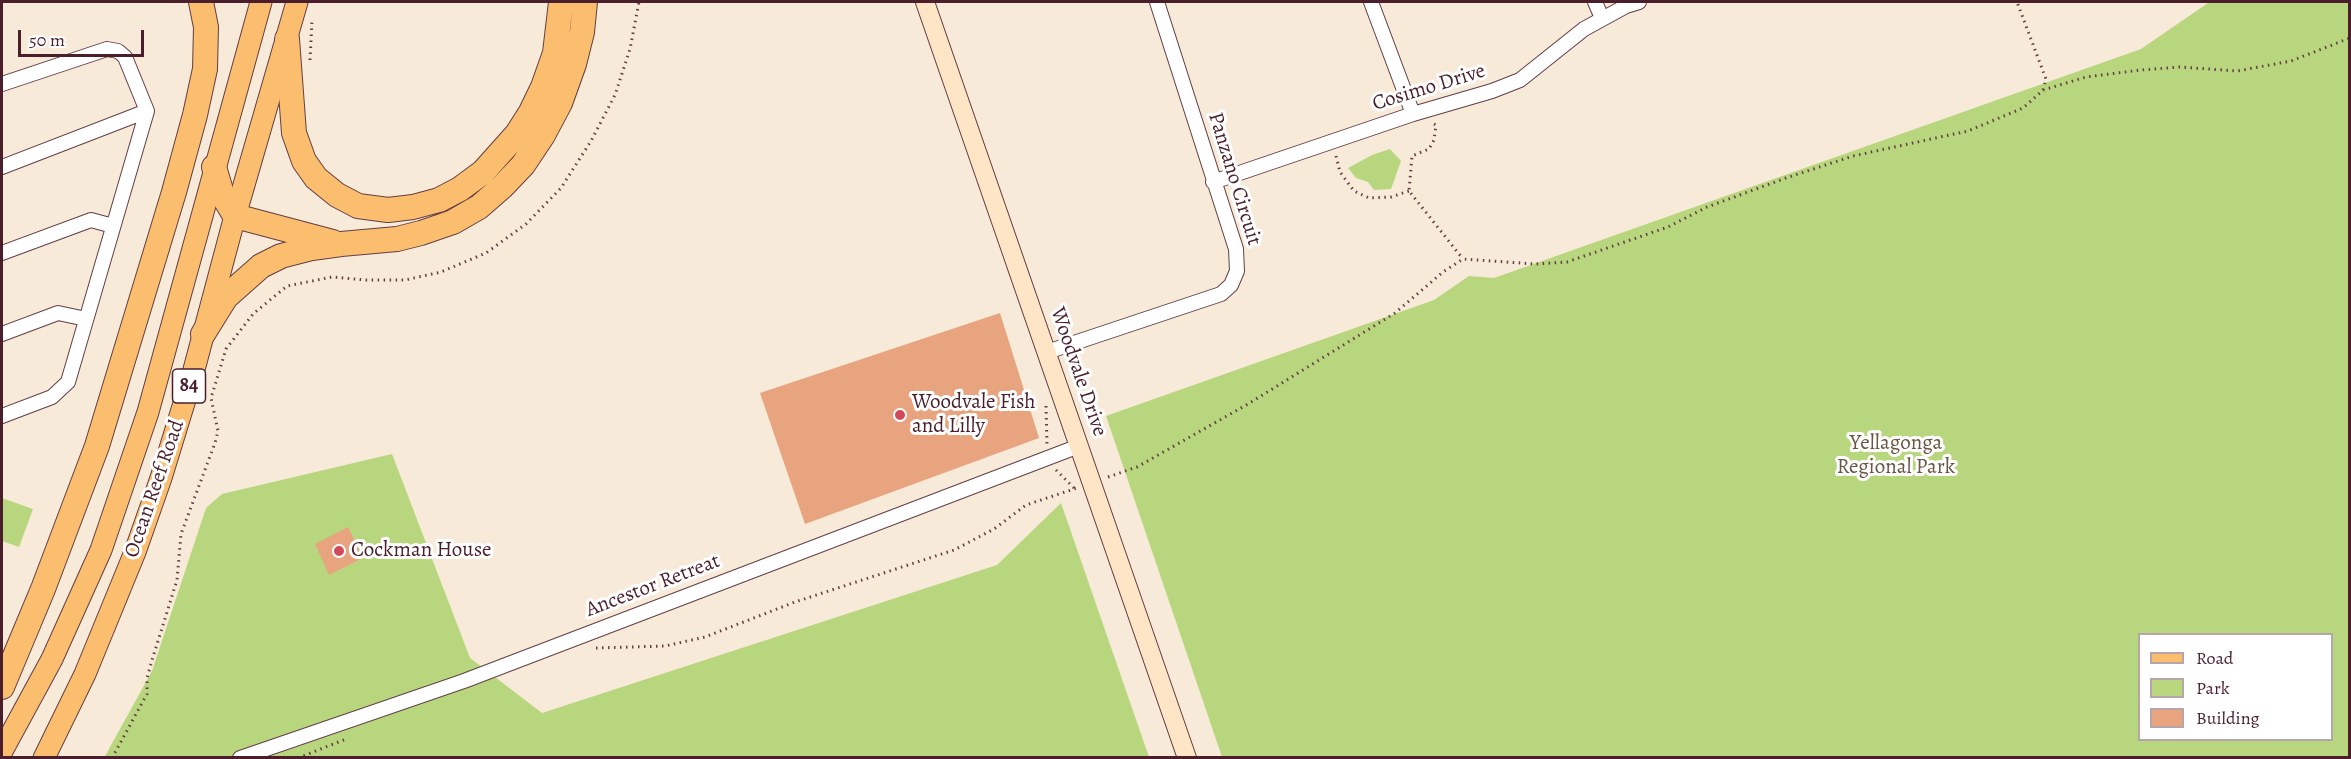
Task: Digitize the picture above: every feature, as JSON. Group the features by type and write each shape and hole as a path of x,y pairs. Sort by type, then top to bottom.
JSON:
{"highway":[{"path":"2,687 43,590 97,446 174,192 205,69 206,27 201,2"},
{"path":"287,39 294,133 304,161 316,178 337,195 358,206 388,210 413,207 439,200 460,189 483,172 517,134 543,87 555,53 561,2"},
{"path":"203,334 226,297 261,266 281,256 341,244 372,243 421,233 453,222 479,207 502,188 537,145 560,103 574,64 582,32 585,2"},
{"path":"214,167 222,194 235,216 341,244"}],"main road":[{"name":"Ocean Reef Road","path":"2,751 52,658 101,550 148,412 261,2"},
{"name":"Ocean Reef Road","path":"44,758 85,674 135,552 161,478 297,2"}],"street":[{"name":"Woodvale Drive","path":"925,2 1187,758"},
{"name":"Panzano Circuit","path":"1047,352 1221,294 1231,285 1237,271 1236,249 1157,2"},
{"path":"1371,2 1413,114"},
{"path":"1595,2 1602,18"},
{"name":"Cosimo Drive","path":"1213,182 1520,80 1563,44 1602,18 1639,2"},
{"path":"2,84 107,49 118,51 125,57 147,111 68,382 52,397 2,416"},
{"path":"2,167 147,111"},
{"path":"2,253 91,220 113,226"},
{"path":"2,334 58,313 86,319"},
{"name":"Ancestor Retreat","path":"240,758 465,681 1078,446"}],"path":[{"path":"112,758 147,694 147,678 177,580 181,534 218,430 211,398 226,349 253,314 287,286 332,277 405,280 441,272 486,253 526,224 561,188 591,141 610,104 630,49 639,2"},
{"path":"2017,2 2046,79 2043,90"},
{"path":"594,648 665,646 705,637 795,602 954,550 994,529 1026,505 1137,467 1248,404 1395,312 1443,272 1463,259 1535,264 1568,262 1668,227 1707,207 1853,156 1968,131 2023,108 2043,90 2086,77 2180,67 2237,71 2291,61 2349,38"},
{"path":"1426,122 1436,125 1434,140 1429,149 1412,156 1409,190 1463,259"},
{"path":"1336,154 1340,172 1354,191 1369,198 1391,197 1409,190"},
{"path":"298,758 353,736"}],"green space":[{"name":"Yellagonga Regional Park","path":"2349,2 2349,757 1222,757 1106,416 1434,300 1469,276 1494,278 2141,49 2208,3"},
{"path":"1390,149 1401,161 1391,189 1374,190 1368,182 1356,178 1348,168 1372,155"},
{"path":"392,454 470,658 542,713 997,565 1061,503 1149,757 104,758 152,671 206,508 222,494"},
{"path":"2,498 33,509 19,547 2,541"}],"building":[{"name":"Woodvale Fish and Lilly","path":"1000,313 1039,438 805,524 760,393"},
{"name":"Cockman House","path":"348,527 363,558 329,575 315,544"}],"place":[{"name":"Woodvale Fish and Lilly","path":"900,415"},
{"name":"Cockman House","path":"339,551"}]}
